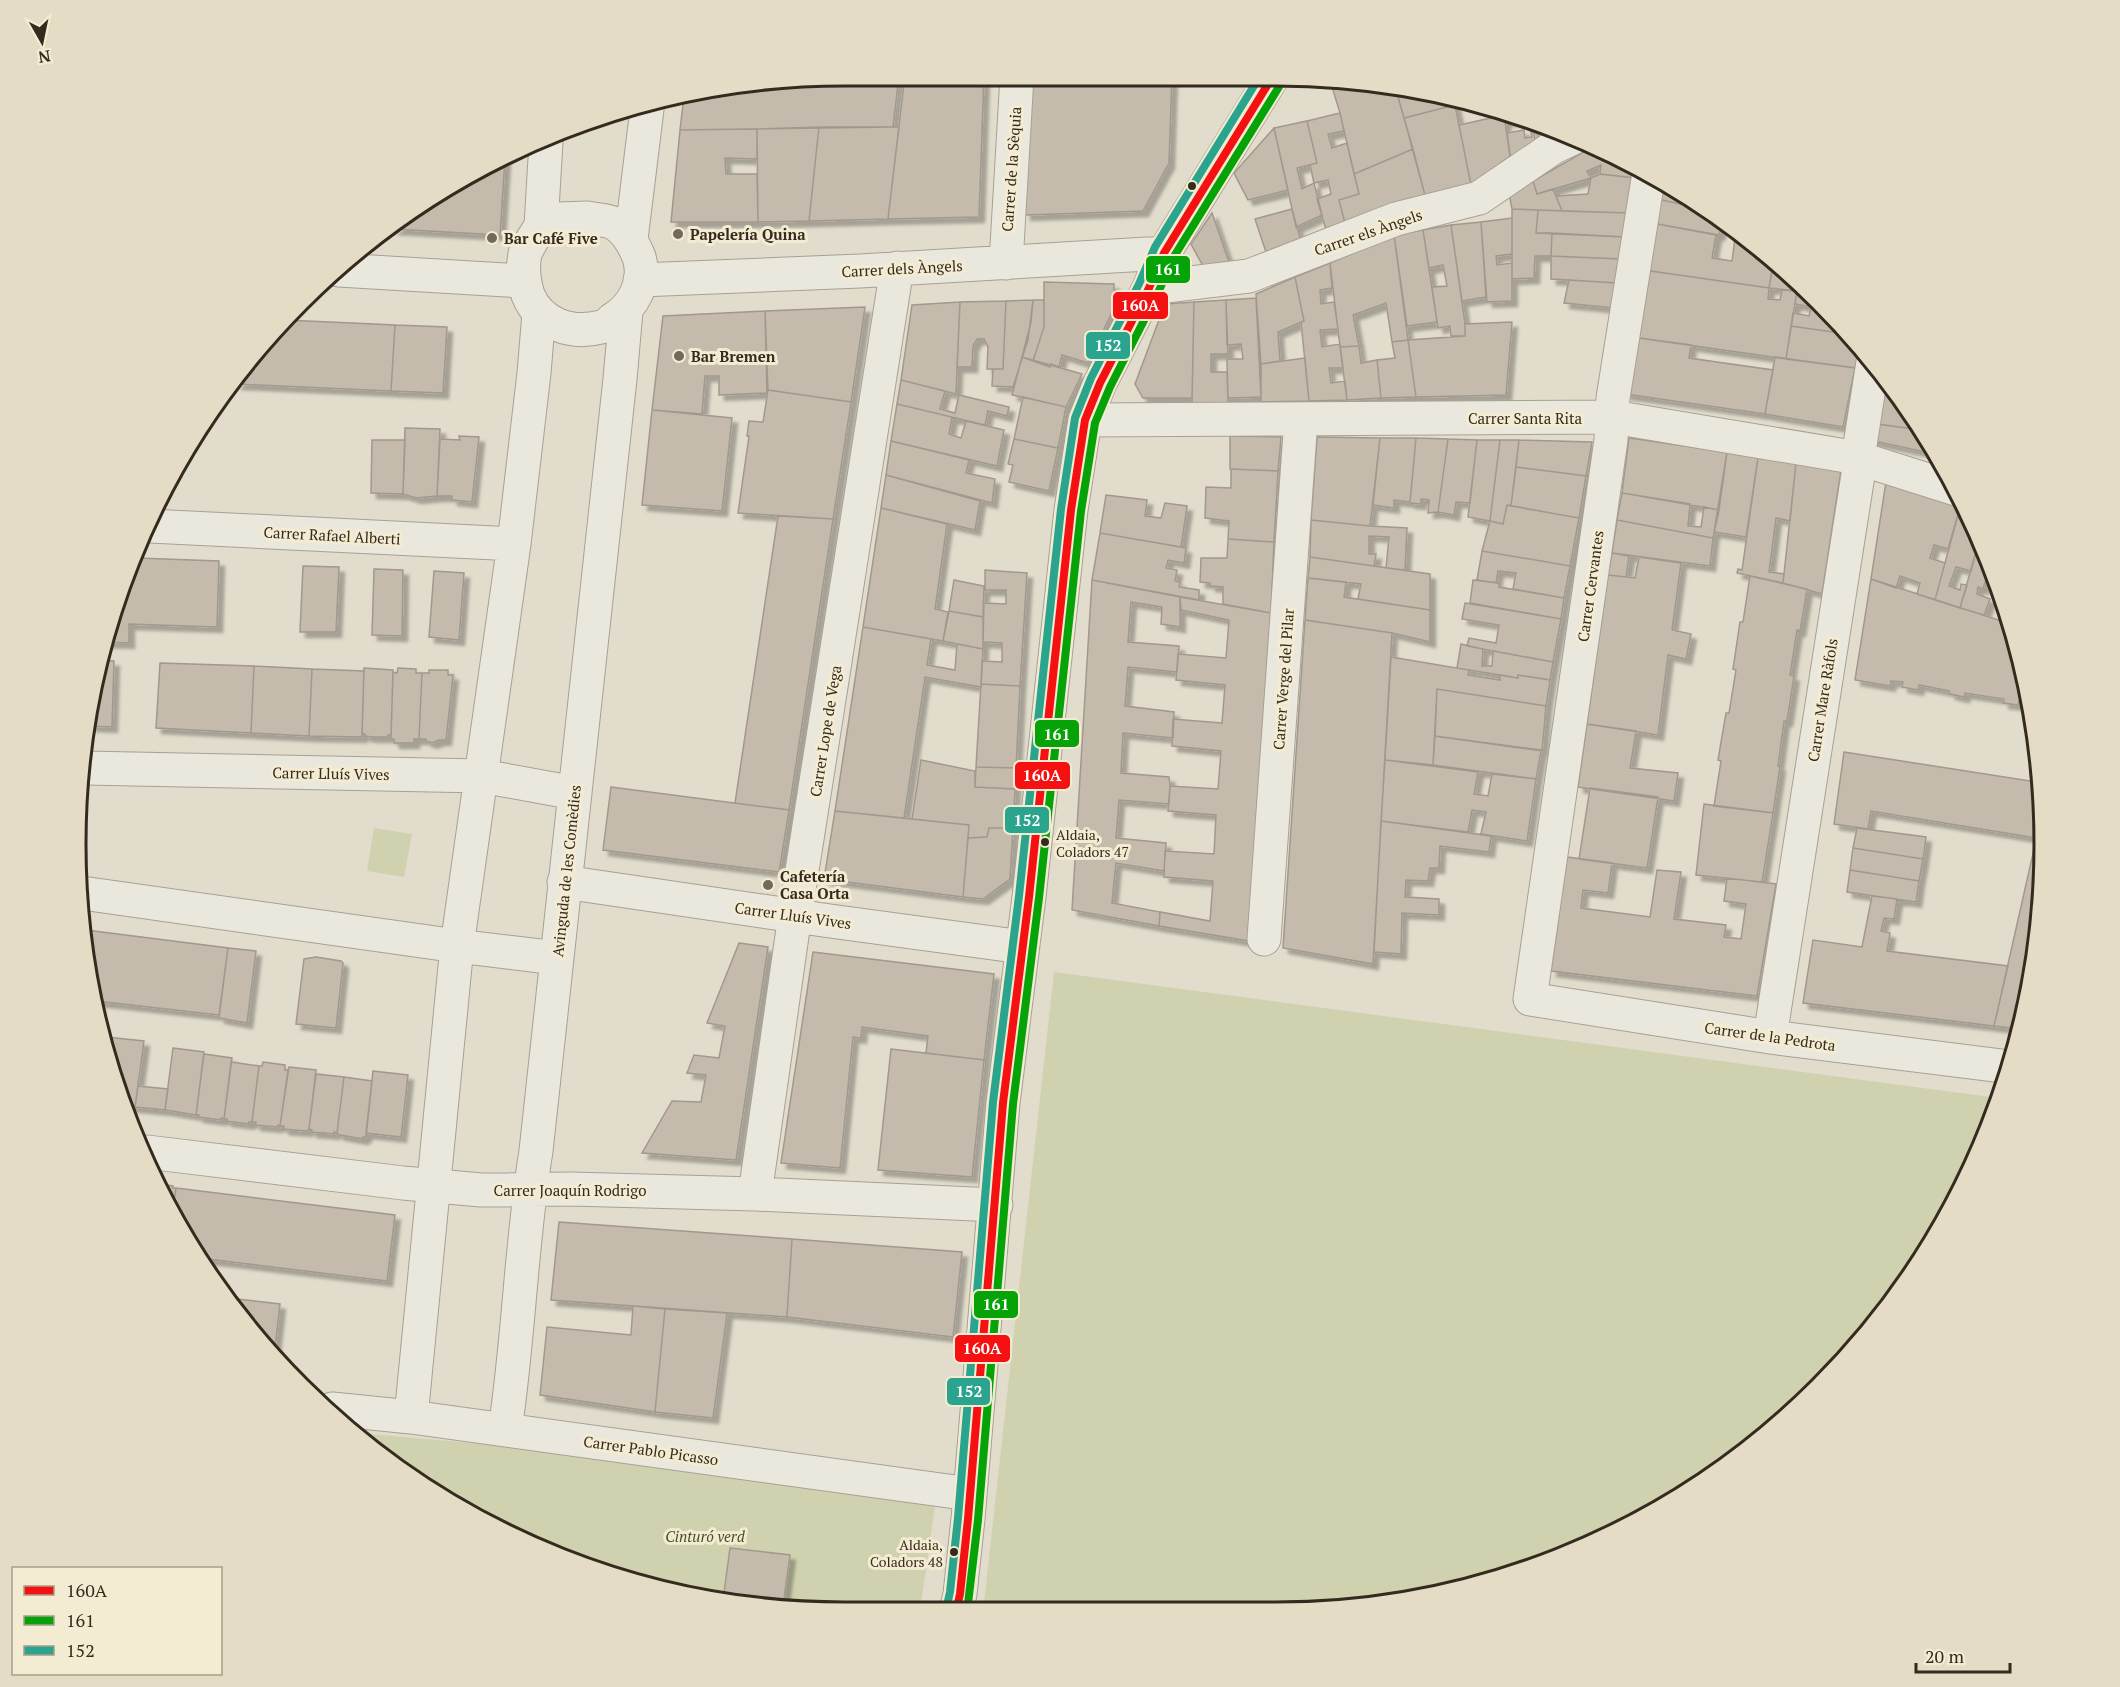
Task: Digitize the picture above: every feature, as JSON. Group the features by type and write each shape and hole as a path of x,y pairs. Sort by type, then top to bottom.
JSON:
{"street":[{"name":"Carrer de la Sèquia","path":"1006,263 1016,86"},
{"path":"958,1602 970,1494 1004,1103 1071,510 1085,420 1100,383 1149,288 1164,253 1267,86"},
{"path":"631,239 647,111"},
{"name":"Carrer els Àngels","path":"1149,288 1249,276 1396,219 1479,198 1564,142"},
{"path":"541,226 558,219 588,218 615,223 631,239 640,260 637,294 626,311 602,327 576,330 559,327 532,305 523,281 525,254 541,226 546,146"},
{"name":"Carrer Cervantes","path":"1530,999 1611,440 1614,398 1648,183"},
{"name":"Carrer dels Àngels","path":"640,280 1006,263 1164,253"},
{"name":"Carrer Lope de Vega","path":"755,1194 795,915 897,268"},
{"path":"348,271 523,281"},
{"name":"Avinguda de les Comèdies","path":"505,1430 626,311"},
{"path":"411,1418 457,946 514,544 539,313"},
{"name":"Carrer Mare Ràfols","path":"1770,1037 1858,475 1858,458 1871,374"},
{"name":"Carrer Santa Rita","path":"1085,420 1612,417 1858,458 1944,485"},
{"name":"Carrer Verge del Pilar","path":"1264,939 1301,419"},
{"name":"Carrer Rafael Alberti","path":"155,526 514,544"},
{"name":"Carrer Lluís Vives","path":"90,768 482,776 575,793"},
{"name":"Carrer Lluís Vives","path":"564,882 1022,947"},
{"path":"87,894 457,946 557,957"},
{"name":"Carrer de la Pedrota","path":"1530,999 1770,1037 2001,1066"},
{"name":"Carrer Joaquín Rodrigo","path":"152,1153 482,1190 755,1194 996,1205"},
{"name":"Carrer Pablo Picasso","path":"340,1409 970,1494"}],"green space":[{"path":"374,828 412,834 404,877 367,871"},
{"path":"1054,972 1990,1097 1977,1134 1933,1222 1907,1265 1846,1343 1776,1413 1738,1445 1698,1474 1612,1523 1567,1544 1473,1576 1375,1595 1276,1602 984,1602"},
{"name":"Cinturó verd","path":"369,1434 528,1448 935,1505 921,1602 844,1602 745,1595 647,1576 553,1544 464,1500 422,1474"}],"building":[{"path":"898,86 893,127 680,130 683,103 696,100 794,87"},
{"path":"904,86 984,86 979,217 888,219"},
{"path":"1031,86 1172,86 1169,163 1143,211 1025,215"},
{"path":"1332,88 1398,96 1413,149 1354,174"},
{"path":"1398,96 1451,106 1404,118"},
{"path":"1451,106 1455,107 1471,185 1426,199 1404,118"},
{"path":"1340,113 1344,131 1328,134 1332,148 1347,143 1359,194 1339,200 1347,231 1329,240 1317,199 1331,194 1328,180 1314,183 1310,165 1317,163 1307,121"},
{"path":"1493,117 1505,121 1510,156 1471,185 1459,125"},
{"path":"1307,121 1317,163 1297,168 1302,189 1314,183 1322,215 1296,227 1274,128"},
{"path":"819,127 809,221 758,222 757,129"},
{"path":"819,127 899,127 888,219 809,221"},
{"path":"1274,128 1288,190 1248,200 1234,173"},
{"path":"757,129 757,159 725,158 726,174 757,174 758,222 671,222 680,130"},
{"path":"1524,130 1525,138 1532,137 1531,130 1534,131 1537,155 1511,161 1507,133"},
{"path":"1413,149 1426,199 1347,231 1339,200 1359,194 1354,174"},
{"path":"1585,151 1635,176 1635,178 1600,174 1601,165 1587,171 1591,178 1537,194 1533,181"},
{"path":"505,166 500,235 399,229 464,187"},
{"path":"1600,174 1635,178 1628,213 1562,211 1556,196 1588,194 1591,178"},
{"path":"1533,181 1537,194 1553,189 1562,211 1512,209 1509,194"},
{"path":"1658,189 1685,205 1657,199"},
{"path":"1657,199 1685,205 1721,229 1719,235 1652,223"},
{"path":"1292,209 1303,249 1268,258 1255,219"},
{"path":"1512,209 1538,210 1536,233 1552,233 1551,256 1535,256 1534,278 1512,279"},
{"path":"1538,210 1628,213 1624,237 1536,233"},
{"path":"1212,213 1229,262 1203,266 1191,244"},
{"path":"1512,218 1512,254 1496,256 1497,265 1512,263 1512,301 1487,302 1481,222"},
{"path":"1481,222 1486,297 1462,301 1451,225"},
{"path":"1652,223 1716,235 1712,258 1732,261 1735,240 1772,271 1769,288 1644,270"},
{"path":"1451,225 1465,336 1451,336 1450,326 1438,328 1432,287 1447,286 1443,265 1429,268 1423,230"},
{"path":"1423,230 1437,322 1407,326 1394,235"},
{"path":"1552,233 1624,237 1620,259 1551,256"},
{"path":"1394,235 1408,340 1392,342 1386,303 1353,315 1359,346 1340,347 1330,263"},
{"path":"1551,256 1620,259 1617,283 1551,279"},
{"path":"1330,263 1332,288 1320,290 1321,304 1334,302 1338,329 1320,330 1322,347 1340,344 1343,368 1329,368 1331,383 1345,381 1347,400 1309,401 1301,322 1304,321 1295,277"},
{"path":"1644,270 1769,288 1768,299 1780,300 1782,290 1794,291 1797,293 1786,359 1632,337"},
{"path":"1772,271 1794,291 1769,288"},
{"path":"1295,277 1304,321 1278,332 1280,361 1261,364 1256,294"},
{"path":"1569,280 1617,283 1614,308 1564,303"},
{"path":"1044,282 1114,284 1114,308 1088,363 1062,355 1059,367 1051,364 1050,367 1033,361 1044,327"},
{"path":"1797,293 1811,307 1795,304"},
{"path":"1256,298 1261,397 1228,398 1227,359 1243,359 1241,344 1227,345 1226,300"},
{"path":"1033,300 1028,340 1013,387 992,386 993,369 1003,369 1006,301"},
{"path":"1033,300 1044,300 1044,327 1033,361 1022,357 1031,322"},
{"path":"1226,300 1228,354 1211,354 1211,372 1227,372 1228,403 1192,403 1194,302"},
{"path":"1006,301 1003,369 987,369 988,347 984,339 977,339 973,346 972,367 957,367 960,302"},
{"path":"960,302 956,394 901,380 912,305"},
{"path":"1194,302 1192,398 1143,398 1135,384 1165,304"},
{"path":"865,307 851,402 768,390 765,311"},
{"path":"1811,307 1835,332 1791,326 1793,313 1809,316"},
{"path":"765,311 767,393 719,395 719,376 705,376 702,414 652,410 663,316"},
{"path":"296,321 395,325 391,391 240,384"},
{"path":"1512,322 1506,395 1416,397 1408,340 1465,336 1465,324"},
{"path":"395,325 447,327 443,393 391,391"},
{"path":"1791,326 1835,332 1858,358 1855,368 1786,359"},
{"path":"1632,337 1691,345 1689,358 1773,370 1765,414 1625,394"},
{"path":"1408,340 1416,397 1381,398 1377,360 1395,358 1392,342"},
{"path":"1359,346 1361,363 1377,360 1381,398 1347,400 1340,347"},
{"path":"1022,357 1082,374 1066,407 1012,395"},
{"path":"1775,357 1855,368 1843,427 1765,414"},
{"path":"1305,358 1309,401 1261,402 1261,364"},
{"path":"901,380 945,391 940,409 955,413 959,395 1009,407 1007,416 988,411 985,425 897,404"},
{"path":"1876,383 1879,384 1911,429 1869,423"},
{"path":"768,390 851,402 833,519 738,513 749,421 763,422"},
{"path":"1023,397 1066,407 1058,448 1014,439"},
{"path":"897,404 952,417 949,434 961,438 966,421 1004,430 997,466 891,441"},
{"path":"652,410 732,418 722,511 642,505"},
{"path":"1869,423 1911,429 1925,452 1865,439"},
{"path":"405,428 440,429 437,496 416,498 403,494"},
{"path":"459,436 479,437 472,502 452,500 452,496 437,496 440,439 460,440"},
{"path":"1230,436 1281,437 1278,471 1230,469"},
{"path":"1317,437 1380,438 1370,526 1311,520"},
{"path":"1380,438 1416,438 1410,502 1394,500 1394,508 1373,505"},
{"path":"1416,438 1448,439 1438,512 1428,513 1429,500 1421,499 1421,504 1410,503"},
{"path":"1629,438 1727,452 1719,510 1622,493"},
{"path":"1014,439 1058,448 1049,491 1009,482 1013,465 1008,464"},
{"path":"1448,439 1477,440 1470,503 1456,502 1454,515 1438,512"},
{"path":"372,440 405,440 403,494 371,493"},
{"path":"1477,440 1500,440 1490,521 1468,517"},
{"path":"1500,440 1519,440 1511,506 1507,505 1503,524 1490,521"},
{"path":"1519,440 1592,442 1586,476 1516,467"},
{"path":"891,441 969,460 966,473 995,479 992,503 886,475"},
{"path":"1727,452 1758,458 1746,537 1714,532"},
{"path":"1758,458 1796,463 1790,521 1776,518 1769,572 1784,574 1783,583 1737,573 1738,569 1742,570"},
{"path":"1796,463 1841,470 1822,594 1783,583"},
{"path":"1516,467 1586,476 1579,518 1511,506"},
{"path":"1231,469 1278,471 1274,542 1228,539 1229,521 1205,518 1206,487 1231,488"},
{"path":"886,475 980,501 975,530 881,508"},
{"path":"1886,482 1953,502 1958,513 1948,549 1934,545 1930,558 1945,563 1935,600 1917,594 1920,583 1900,576 1896,588 1871,579"},
{"path":"1622,493 1690,504 1688,526 1701,527 1704,507 1719,510 1713,538 1617,520"},
{"path":"1106,495 1147,500 1145,516 1161,518 1165,503 1187,506 1181,547 1100,533"},
{"path":"1507,505 1579,518 1570,566 1482,551 1490,521 1503,524"},
{"path":"881,508 947,524 935,609 948,612 943,641 863,627"},
{"path":"1958,513 1976,551 1971,571 1956,567 1949,586 1960,590 1961,584 1967,585 1960,608 1935,600"},
{"path":"778,516 833,519 789,810 735,803"},
{"path":"1311,520 1407,528 1405,570 1386,568 1389,537 1369,536 1369,554 1376,554 1374,566 1310,557"},
{"path":"1617,520 1713,538 1710,566 1612,553"},
{"path":"1100,533 1186,548 1184,563 1168,560 1166,568 1177,570 1175,581 1180,582 1179,587 1199,590 1199,600 1092,580"},
{"path":"1228,539 1274,542 1271,613 1223,604 1223,587 1200,582 1201,558 1227,558"},
{"path":"1482,551 1570,566 1564,598 1513,589 1516,573 1498,571 1496,583 1477,580"},
{"path":"1976,551 1986,579 1983,589 1978,587 1977,594 1990,599 1984,615 1960,608"},
{"path":"1612,553 1629,556 1626,577 1608,575"},
{"path":"1310,557 1430,574 1430,610 1358,599 1361,584 1308,578"},
{"path":"1639,557 1681,563 1672,630 1691,634 1686,659 1668,655 1658,735 1587,724 1608,575 1635,578"},
{"path":"141,558 219,561 217,627 129,624 129,643 112,642"},
{"path":"303,566 339,567 336,632 300,632"},
{"path":"374,569 403,570 402,636 372,635"},
{"path":"985,570 1027,573 1020,686 981,684 982,661 1002,662 1002,643 983,642 984,603 1006,604 1006,590 985,590"},
{"path":"434,571 464,573 459,640 429,637"},
{"path":"1750,576 1807,589 1800,631 1797,630 1790,675 1794,676 1787,721 1784,721 1773,813 1714,806 1721,761 1718,760 1726,713 1729,713 1740,622 1743,622"},
{"path":"1308,578 1346,582 1344,597 1430,610 1430,642 1392,633 1305,620"},
{"path":"1871,579 2001,621 2021,701 2018,705 2003,703 2004,699 1965,693 1964,697 1950,694 1949,691 1919,685 1918,690 1902,687 1903,682 1891,681 1890,686 1855,680"},
{"path":"954,580 984,586 983,617 949,611"},
{"path":"1092,580 1180,597 1180,627 1161,624 1162,607 1131,602 1128,642 1179,646 1177,672 1128,667 1125,706 1174,712 1173,738 1123,733 1121,773 1169,777 1169,804 1119,800 1116,838 1166,843 1164,871 1116,863 1112,903 1160,912 1159,926 1072,910"},
{"path":"1473,580 1499,583 1499,587 1564,598 1561,619 1470,603"},
{"path":"1180,597 1271,613 1249,941 1159,926 1160,912 1210,921 1213,881 1164,877 1165,851 1214,854 1216,815 1168,811 1170,786 1218,789 1221,751 1172,746 1173,719 1222,723 1225,685 1176,680 1178,654 1226,658 1229,620 1181,610"},
{"path":"1465,603 1561,619 1553,662 1467,646 1469,638 1496,643 1499,625 1462,619"},
{"path":"949,611 983,617 983,649 943,641"},
{"path":"1305,620 1392,633 1373,964 1283,948"},
{"path":"863,627 931,639 927,665 955,670 957,644 983,649 981,687 925,677 904,818 835,811"},
{"path":"1461,644 1483,649 1482,666 1492,666 1493,651 1553,662 1550,680 1518,675 1518,678 1457,668"},
{"path":"1391,657 1469,670 1468,675 1500,680 1500,675 1518,678 1518,675 1550,680 1546,706 1437,689 1433,765 1385,760"},
{"path":"108,661 114,661 112,727 95,726"},
{"path":"160,663 254,666 251,733 156,728"},
{"path":"254,666 312,669 309,736 251,733"},
{"path":"364,668 393,670 391,735 388,737 365,736 362,733"},
{"path":"398,668 416,669 416,673 422,673 419,739 414,739 414,743 394,743 394,739 391,739 393,672 397,673"},
{"path":"312,669 364,671 362,737 309,736"},
{"path":"429,670 448,670 448,675 453,675 446,740 432,743 426,739 419,739 422,673 429,673"},
{"path":"981,684 1020,686 1016,768 976,767"},
{"path":"1437,689 1546,706 1542,751 1435,736"},
{"path":"1587,724 1636,731 1630,768 1678,773 1674,801 1578,787"},
{"path":"1435,736 1541,750 1536,779 1433,765"},
{"path":"1844,752 2032,781 2034,837 1871,811 1868,829 1834,824"},
{"path":"921,760 975,771 975,787 1015,789 1013,828 989,828 987,837 968,838 969,825 912,819"},
{"path":"1385,760 1478,772 1474,794 1488,796 1492,774 1536,779 1527,841 1481,834 1486,812 1472,810 1468,832 1381,821"},
{"path":"976,767 1016,768 1015,789 975,787"},
{"path":"611,787 789,810 779,872 603,850"},
{"path":"1590,788 1658,797 1647,868 1579,859"},
{"path":"1704,804 1773,813 1762,882 1696,875"},
{"path":"835,811 969,825 963,897 824,879"},
{"path":"1381,821 1491,836 1489,852 1440,846 1439,868 1430,868 1428,881 1406,880 1405,897 1439,899 1439,915 1402,913 1401,954 1374,952"},
{"path":"989,828 1013,828 1010,879 983,899 963,897 968,838 987,837"},
{"path":"1857,828 1926,837 1923,859 1853,848"},
{"path":"1853,848 1923,859 1919,881 1850,870"},
{"path":"2034,849 2033,893 2028,942 2012,1028 1994,1026"},
{"path":"1567,857 1612,863 1608,893 1583,890 1581,908 1650,917 1657,870 1681,872 1674,919 1726,925 1724,937 1741,939 1746,904 1724,901 1727,878 1776,884 1757,996 1551,971"},
{"path":"1850,870 1919,881 1916,902 1847,892"},
{"path":"1872,896 1897,899 1894,919 1884,918 1881,931 1890,933 1887,951 2008,966 1994,1026 1803,1003 1813,940 1862,947"},
{"path":"91,931 228,948 219,1015 102,1002"},
{"path":"739,943 768,947 736,1160 642,1153 672,1101 701,1102 706,1075 687,1073 694,1055 719,1058 725,1026 707,1023"},
{"path":"228,948 256,951 247,1023 219,1018"},
{"path":"813,952 994,974 984,1060 926,1053 928,1036 862,1027 861,1038 853,1037 840,1168 781,1163"},
{"path":"316,957 343,963 336,1028 296,1024 304,959"},
{"path":"110,1037 144,1041 135,1107 126,1087"},
{"path":"173,1048 204,1052 196,1115 165,1110"},
{"path":"891,1049 984,1060 972,1177 878,1170"},
{"path":"204,1054 232,1058 224,1119 221,1118 221,1120 196,1115"},
{"path":"231,1062 259,1066 252,1122 249,1124 224,1119"},
{"path":"263,1062 285,1065 285,1070 288,1070 280,1126 277,1127 255,1125 256,1122 252,1122 259,1066 262,1066"},
{"path":"289,1067 316,1070 309,1129 306,1131 283,1129 284,1126 280,1126"},
{"path":"373,1071 408,1075 401,1137 366,1133"},
{"path":"316,1074 344,1077 337,1133 334,1132 334,1134 311,1132 312,1130 309,1129"},
{"path":"344,1077 372,1081 366,1137 363,1139 337,1133"},
{"path":"138,1086 168,1089 165,1110 135,1107"},
{"path":"167,1185 176,1188 174,1198"},
{"path":"176,1188 395,1215 387,1281 210,1259 174,1198"},
{"path":"559,1222 792,1239 787,1317 551,1300"},
{"path":"792,1239 962,1252 953,1337 787,1317"},
{"path":"238,1299 280,1304 275,1344"},
{"path":"633,1306 665,1309 655,1412 540,1395 547,1327 631,1335"},
{"path":"665,1309 727,1313 713,1418 655,1412"},
{"path":"730,1548 790,1555 784,1599 724,1592"}],"transit line":[{"name":"152","path":"948,1602 958,1518 993,1102 1019,896 1061,509 1075,418 1091,378 1139,284 1155,247 1254,86"},
{"name":"160A","path":"958,1602 968,1519 1003,1103 1029,897 1071,510 1085,420 1100,383 1149,288 1164,253 1267,86"},
{"name":"161","path":"968,1602 978,1520 1013,1104 1039,898 1081,511 1095,423 1110,387 1158,293 1173,258 1279,86"}],"place":[{"name":"Papelería Quina","path":"678,234"},
{"name":"Bar Café Five","path":"492,238"},
{"name":"Bar Bremen","path":"679,356"},
{"name":"Aldaia, Coladors 47","path":"1045,842"},
{"name":"Cafetería Casa Orta","path":"768,885"},
{"name":"Aldaia, Coladors 48","path":"954,1552"}]}
